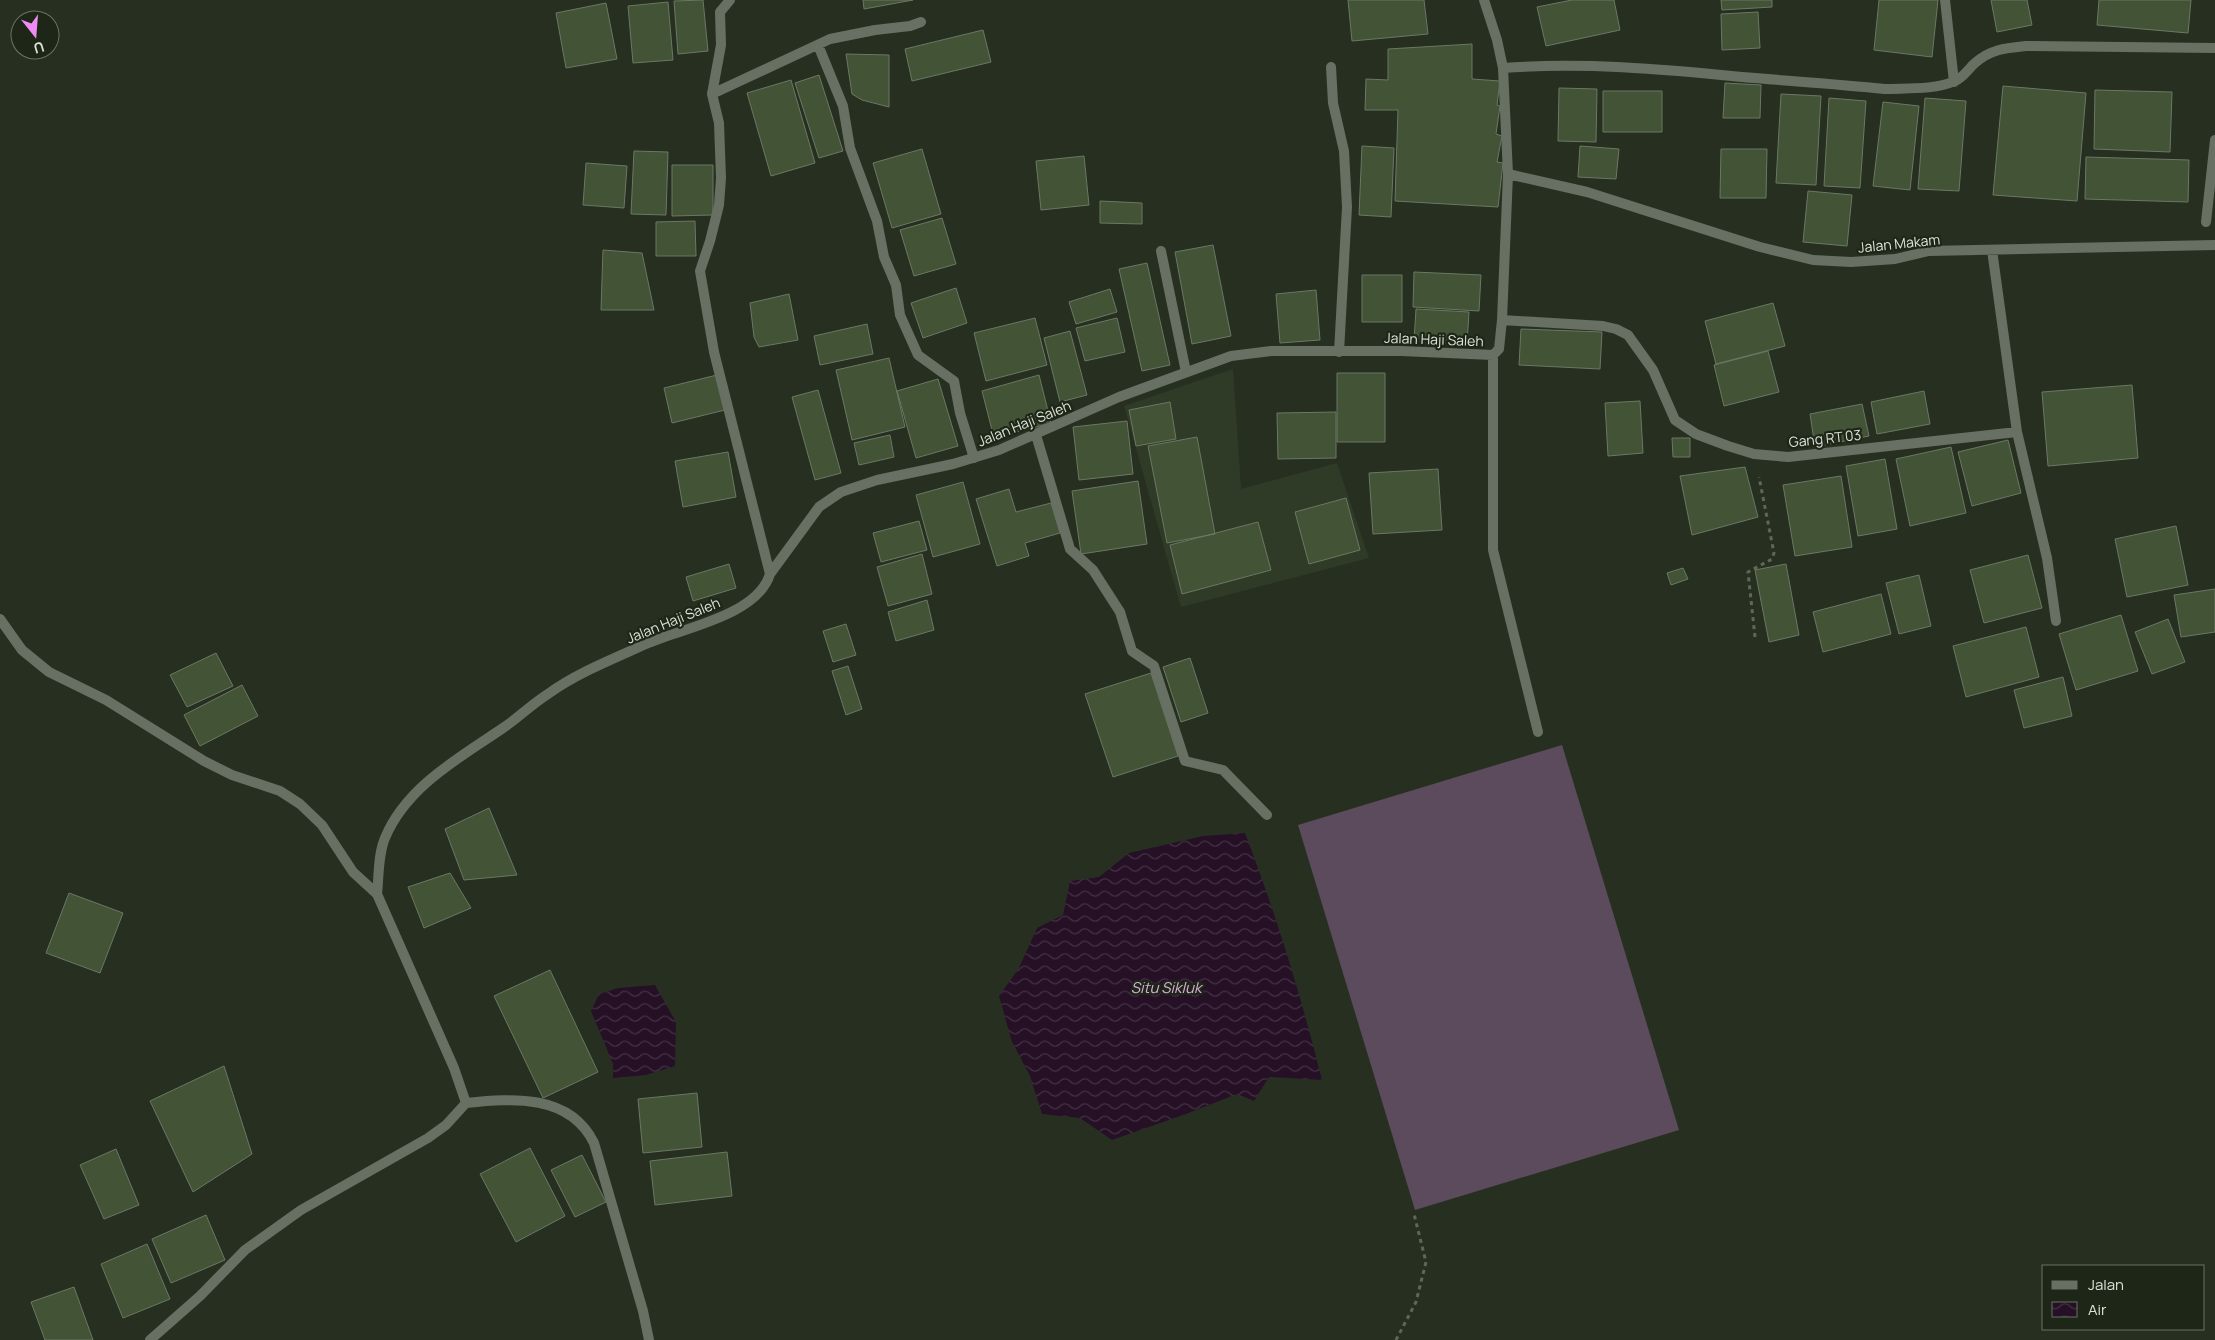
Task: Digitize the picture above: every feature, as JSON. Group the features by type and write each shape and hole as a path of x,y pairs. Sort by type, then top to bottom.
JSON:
{"street":[{"path":"730,0 720,12 721,45 712,94 719,123 719,196 710,241 700,271 714,352 770,574"},
{"name":"Jalan Haji Saleh","path":"377,894 384,839 397,817 419,788 520,717 547,694 648,644 739,608 755,597 767,584 770,574 819,507 842,492 878,480 974,458 1036,435 1119,397 1231,356 1263,352 1410,352 1493,355 1499,349 1502,320 1508,174 1503,68 1497,40 1484,0"},
{"path":"1945,0 1954,82"},
{"path":"712,94 830,39 874,30 910,26 921,22"},
{"path":"818,45 842,106 850,148 877,221 884,256 896,285 900,315 918,355 954,381 960,413 974,458"},
{"path":"1503,68 1551,64 1645,68 1885,89 1922,88 1954,82 1992,50 2002,48 2026,46 2215,48"},
{"path":"1331,67 1333,103 1344,151 1347,207 1339,352"},
{"path":"2206,222 2215,140"},
{"name":"Jalan Makam","path":"1508,174 1587,192 1760,247 1813,260 1895,259 1929,251 2215,245"},
{"path":"1992,250 2018,432 2047,558 2056,621"},
{"path":"1161,251 1186,372"},
{"name":"Gang RT 03","path":"1502,320 1603,326 1628,335 1653,370 1675,420 1696,434 1754,454 1788,457 2018,432"},
{"path":"1493,355 1493,550 1538,732"},
{"path":"1036,435 1070,549 1093,570 1120,612 1132,651 1154,666 1185,761 1223,770 1267,815"},
{"path":"0,619 22,650 49,672 106,700 204,761 232,775 280,791 300,804 322,825 353,872 377,894 454,1068 466,1103"},
{"path":"150,1340 200,1296 245,1250 301,1210 428,1138 446,1125 466,1103 501,1099 532,1100 565,1112 587,1129 594,1143 643,1311 648,1340"}],"path":[{"path":"1754,454 1774,553 1772,559 1748,572 1755,637"},
{"path":"1396,1340 1416,1302 1426,1262 1414,1214"}],"shaded area":[{"path":"1233,369 1241,489 1337,463 1369,558 1181,607 1124,406"},
{"path":"1562,745 1679,1130 1415,1210 1298,825"}],"water":[{"name":"Situ Sikluk","path":"1245,833 1287,955 1322,1080 1269,1077 1254,1101 1237,1094 1112,1140 1080,1118 1042,1114 1030,1076 1012,1042 999,996 1019,968 1037,928 1063,915 1070,881 1099,877 1129,853 1203,836"},
{"path":"655,985 676,1022 675,1066 646,1075 613,1078 613,1064 591,1011 599,994 618,988"}],"building":[{"path":"703,0 708,51 678,54 674,1"},
{"path":"863,0 913,0 864,9"},
{"path":"1348,0 1424,0 1428,34 1352,41"},
{"path":"1572,0 1614,0 1620,30 1546,46 1537,7"},
{"path":"1721,0 1772,0 1772,7 1722,10"},
{"path":"1879,0 1938,0 1932,57 1874,50"},
{"path":"1991,0 2027,0 2032,25 1997,32"},
{"path":"2099,0 2191,0 2188,33 2097,25"},
{"path":"668,2 673,60 633,63 628,6"},
{"path":"606,3 617,59 566,68 556,13"},
{"path":"1758,12 1760,48 1722,50 1721,14"},
{"path":"983,30 991,62 912,81 905,49"},
{"path":"1472,44 1472,79 1500,81 1497,105 1500,106 1496,134 1502,136 1497,162 1503,163 1498,207 1395,201 1398,110 1365,110 1366,79 1388,80 1388,49"},
{"path":"846,54 889,55 889,107 862,100 852,94"},
{"path":"819,75 843,151 819,158 795,83"},
{"path":"791,80 815,163 771,176 747,93"},
{"path":"1725,83 1761,85 1760,118 1723,118"},
{"path":"2003,86 2086,93 2077,201 1993,195"},
{"path":"1559,88 1597,89 1596,142 1558,141"},
{"path":"2095,90 2172,92 2170,152 2094,149"},
{"path":"1603,91 1662,91 1662,132 1603,132"},
{"path":"1781,94 1821,96 1816,185 1776,183"},
{"path":"1829,98 1866,101 1860,188 1824,186"},
{"path":"1925,98 1966,101 1959,191 1918,189"},
{"path":"1883,102 1919,106 1910,190 1873,186"},
{"path":"1362,146 1394,148 1391,217 1359,215"},
{"path":"1580,146 1619,149 1616,179 1578,177"},
{"path":"922,149 941,214 892,228 873,163"},
{"path":"1721,149 1767,149 1766,198 1720,198"},
{"path":"634,151 668,152 666,215 631,214"},
{"path":"1084,156 1089,205 1041,210 1036,161"},
{"path":"2086,157 2189,160 2188,202 2085,199"},
{"path":"586,163 627,166 624,208 583,205"},
{"path":"672,165 713,165 713,215 672,216"},
{"path":"1808,191 1852,195 1847,246 1803,242"},
{"path":"1100,201 1142,203 1142,224 1100,223"},
{"path":"942,218 956,264 914,276 900,230"},
{"path":"695,221 696,256 656,256 656,222"},
{"path":"1213,245 1231,336 1192,344 1175,252"},
{"path":"603,250 642,253 654,310 601,310"},
{"path":"1147,263 1170,365 1142,371 1119,269"},
{"path":"1414,272 1481,275 1479,311 1413,307"},
{"path":"1362,275 1402,275 1402,322 1362,322"},
{"path":"956,288 967,323 923,338 911,303"},
{"path":"1110,289 1117,312 1076,324 1069,302"},
{"path":"1316,290 1320,340 1280,343 1276,294"},
{"path":"789,294 798,340 759,347 754,337 750,303"},
{"path":"1773,303 1785,346 1716,364 1705,321"},
{"path":"1416,309 1469,312 1467,344 1414,341"},
{"path":"1035,318 1047,365 986,381 974,333"},
{"path":"1117,318 1125,352 1085,361 1076,328"},
{"path":"867,324 873,354 820,365 814,336"},
{"path":"1521,329 1602,332 1600,369 1519,365"},
{"path":"1070,331 1087,395 1060,402 1044,338"},
{"path":"1768,351 1779,392 1724,406 1714,365"},
{"path":"889,358 905,427 852,440 836,370"},
{"path":"1337,373 1385,373 1385,442 1337,442"},
{"path":"717,375 725,410 672,423 664,388"},
{"path":"1039,375 1051,423 994,438 982,391"},
{"path":"938,379 958,446 916,458 897,391"},
{"path":"2132,385 2138,458 2048,466 2042,392"},
{"path":"818,390 841,473 815,480 792,397"},
{"path":"1924,391 1930,424 1877,434 1871,402"},
{"path":"1640,401 1643,453 1608,456 1605,403"},
{"path":"1170,402 1176,439 1136,446 1129,410"},
{"path":"1862,404 1869,436 1815,447 1810,414"},
{"path":"1336,412 1336,458 1278,459 1277,413"},
{"path":"1127,421 1133,474 1079,480 1073,427"},
{"path":"890,435 894,457 859,465 854,443"},
{"path":"1197,437 1215,534 1167,543 1148,446"},
{"path":"1672,438 1690,438 1690,457 1673,457"},
{"path":"2008,440 2021,493 1972,506 1958,452"},
{"path":"1951,447 1966,513 1910,526 1896,459"},
{"path":"728,452 736,497 683,507 675,461"},
{"path":"1885,459 1897,529 1858,536 1846,466"},
{"path":"1745,467 1758,517 1692,535 1680,476"},
{"path":"1438,469 1442,530 1373,534 1369,473"},
{"path":"1841,476 1852,547 1795,556 1783,485"},
{"path":"1138,481 1147,544 1081,554 1072,491"},
{"path":"963,482 980,544 933,557 916,495"},
{"path":"1009,489 1016,512 1051,503 1060,533 1025,543 1029,556 997,566 976,499"},
{"path":"1346,498 1360,550 1309,564 1295,512"},
{"path":"919,521 927,550 881,562 873,533"},
{"path":"1258,522 1271,570 1182,594 1170,545"},
{"path":"2176,526 2188,585 2127,597 2115,539"},
{"path":"922,554 932,594 888,606 877,567"},
{"path":"2028,555 2042,608 1984,623 1970,570"},
{"path":"729,564 736,588 693,601 686,577"},
{"path":"1786,564 1799,635 1769,642 1755,570"},
{"path":"1683,568 1688,579 1671,585 1667,573"},
{"path":"1919,575 1931,626 1899,634 1886,583"},
{"path":"2215,589 2215,632 2181,637 2174,595"},
{"path":"1881,594 1891,634 1823,652 1813,612"},
{"path":"927,600 934,630 896,641 888,612"},
{"path":"2121,615 2138,671 2076,690 2059,634"},
{"path":"2168,619 2185,662 2152,674 2135,632"},
{"path":"846,624 856,655 833,662 823,631"},
{"path":"2026,627 2039,677 1966,697 1953,646"},
{"path":"216,653 233,686 187,707 170,675"},
{"path":"1190,658 1208,713 1181,722 1163,667"},
{"path":"848,666 862,709 846,715 832,671"},
{"path":"1151,673 1178,756 1113,777 1085,694"},
{"path":"2063,677 2072,716 2024,728 2014,690"},
{"path":"242,685 258,716 200,746 184,715"},
{"path":"489,808 517,875 464,880 445,829"},
{"path":"450,873 471,908 424,928 408,887"},
{"path":"69,893 123,913 100,973 46,953"},
{"path":"550,970 598,1072 543,1098 494,996"},
{"path":"224,1066 252,1154 193,1192 150,1101"},
{"path":"697,1093 702,1147 643,1153 638,1099"},
{"path":"530,1148 565,1216 516,1242 480,1174"},
{"path":"116,1149 139,1205 104,1219 80,1165"},
{"path":"727,1152 732,1196 655,1205 650,1161"},
{"path":"582,1155 606,1202 575,1217 551,1170"},
{"path":"206,1215 225,1260 171,1283 152,1239"},
{"path":"147,1244 170,1299 123,1318 101,1264"},
{"path":"74,1287 93,1340 45,1340 31,1302"}]}
